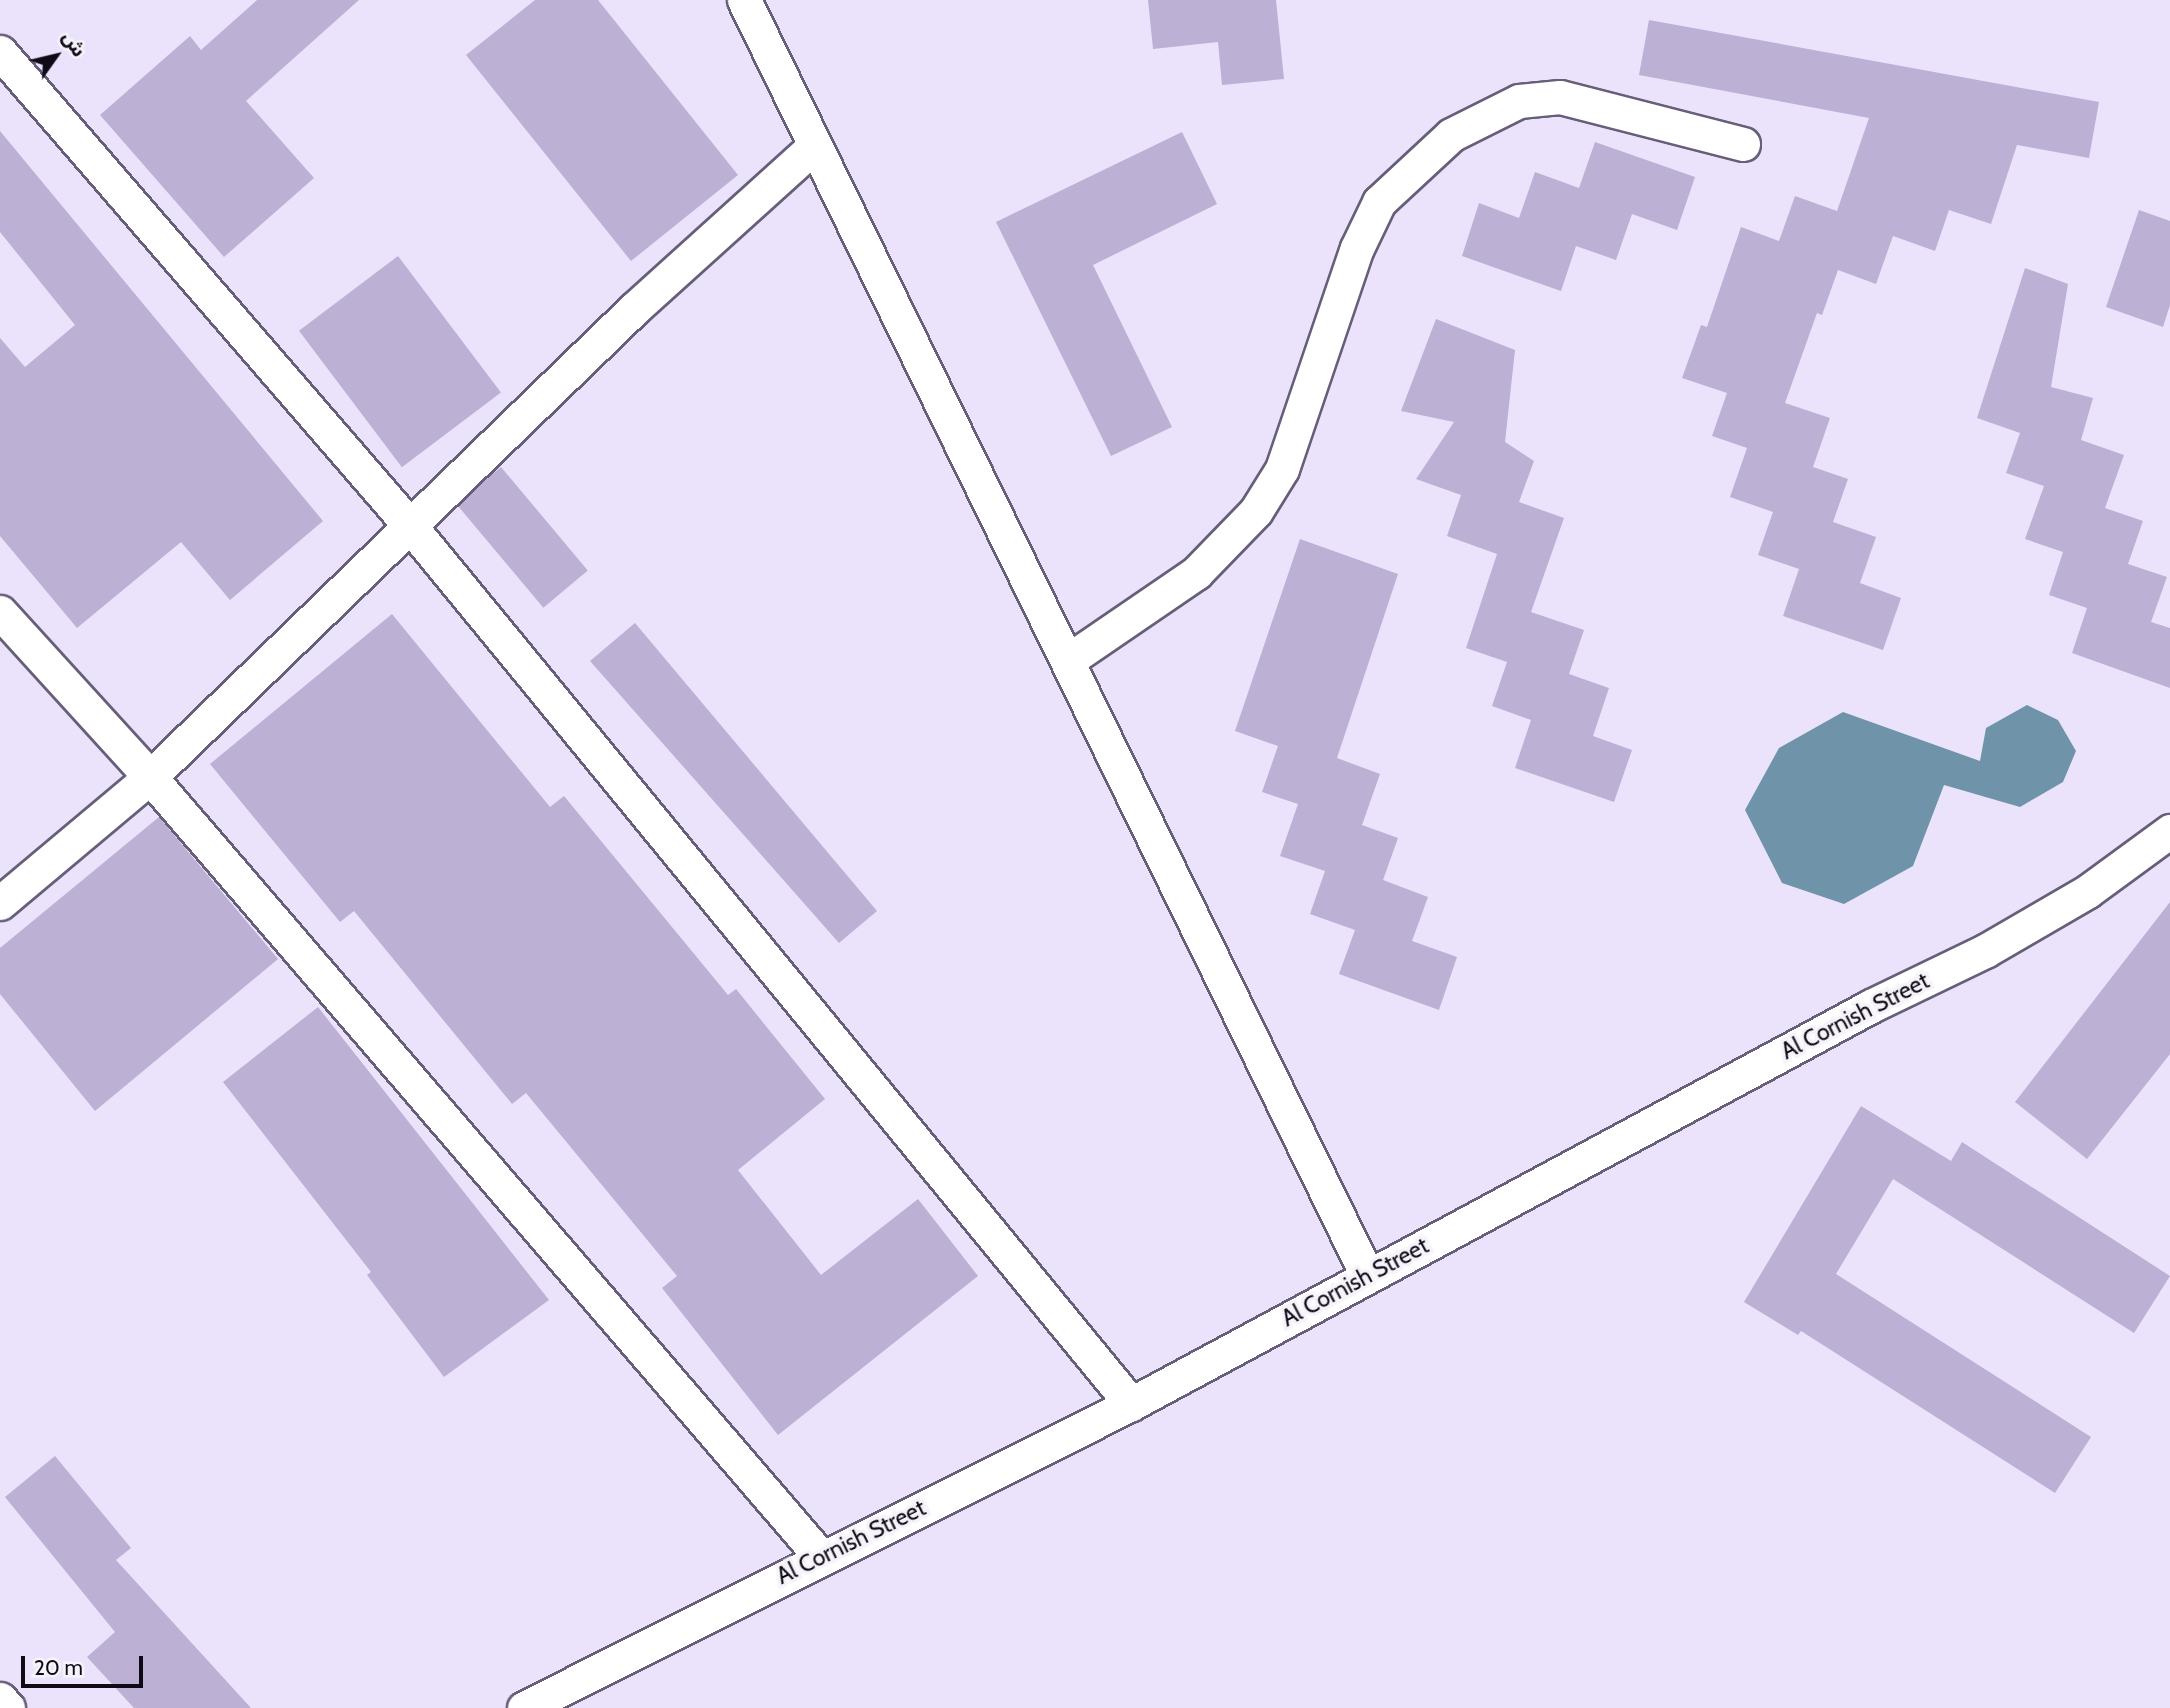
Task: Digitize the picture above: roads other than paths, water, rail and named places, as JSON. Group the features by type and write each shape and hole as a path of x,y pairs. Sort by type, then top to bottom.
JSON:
{"street":[{"path":"744,0 812,148 1070,659 1367,1275"},
{"path":"1,54 411,527 1131,1404"},
{"path":"1070,659 1196,573 1256,511 1282,469 1357,248 1379,202 1451,135 1518,101 1560,97 1743,144"},
{"path":"0,903 149,777 634,309 812,148"},
{"path":"0,612 149,777 820,1556"},
{"name":"Al Cornish Street","path":"524,1708 820,1556 1131,1404 1367,1275 1985,951 2088,891 2170,831"},
{"path":"0,1699 8,1708"}],"water":[{"path":"2027,705 2058,720 2076,751 2063,782 2020,807 1944,785 1913,866 1844,904 1782,883 1745,810 1779,748 1843,712 1980,761 1986,728"}]}
